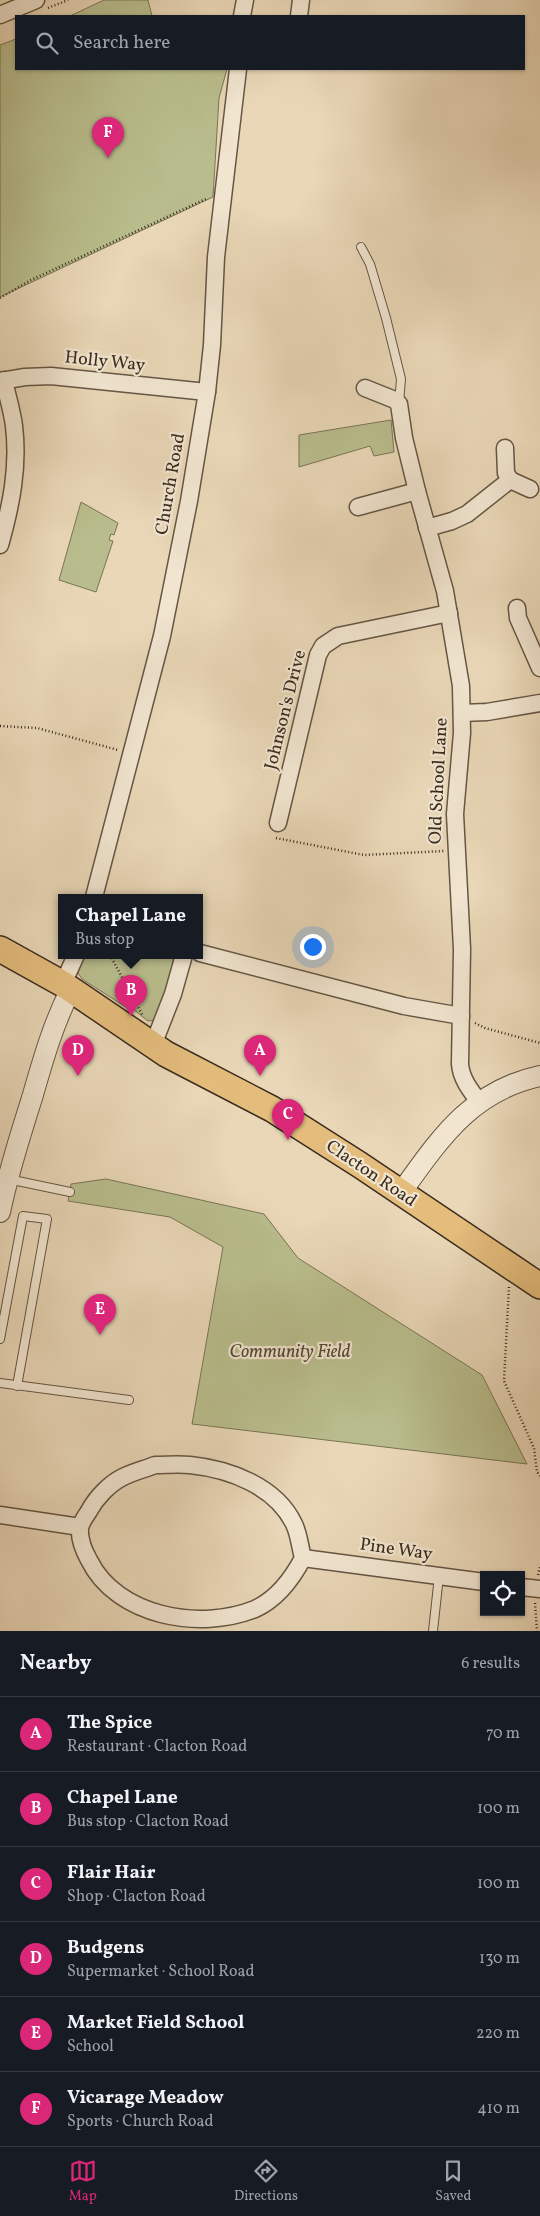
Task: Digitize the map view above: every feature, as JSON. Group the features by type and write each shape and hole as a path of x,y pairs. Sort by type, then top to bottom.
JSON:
{"main road":[{"name":"Clacton Road","path":"0,948 149,1034 166,1054 272,1109 360,1165 400,1194 540,1286"}],"street":[{"path":"0,15 16,4 36,0"},
{"path":"299,15 302,0"},
{"name":"Church Road","path":"95,894 162,636 178,567 207,392 212,345 216,257 238,70"},
{"name":"Holly Way","path":"2,380 51,376 207,392"},
{"path":"0,545 11,501 16,449 13,423 2,380"},
{"path":"365,388 395,400 399,404"},
{"name":"Old School Lane","path":"399,404 404,438 449,613 460,678 462,713 455,802 462,949 461,1072 480,1102"},
{"path":"505,448 506,473 510,480 530,489"},
{"path":"427,528 452,521 467,514 510,480"},
{"path":"358,507 417,490"},
{"path":"517,608 518,618 540,668"},
{"name":"Johnson's Drive","path":"278,823 318,655 323,646 338,636 449,613"},
{"path":"462,713 487,712 540,702"},
{"path":"203,954 404,1006 461,1016"},
{"path":"0,1212 43,1057 75,959"},
{"path":"149,1034 173,994 183,959"},
{"path":"400,1194 448,1130 465,1113 506,1087 540,1076"},
{"path":"190,1465 223,1471 251,1482 278,1500 294,1524 303,1558 284,1588 256,1609 226,1619 183,1619 155,1614 126,1602 108,1588 93,1569 82,1548 80,1527 96,1499 122,1477 156,1466 190,1465"},
{"path":"0,1515 80,1527"},
{"name":"Pine Way","path":"303,1558 480,1581"},
{"path":"525,1587 540,1589"}],"lane":[{"path":"361,247 370,264 401,379 399,404"},
{"path":"8,1179 70,1192"},
{"path":"0,1339 24,1216 47,1219 17,1386"},
{"path":"0,1383 129,1400"},
{"path":"433,1631 439,1576"}],"path":[{"path":"0,298 32,280 144,227 217,194 224,195"},
{"path":"0,726 37,728 131,754"},
{"path":"278,823 274,838 364,856 456,850"},
{"path":"112,959 142,1010 149,1034"},
{"path":"461,1016 485,1028 540,1043"},
{"path":"510,1266 504,1381 534,1448 537,1472 540,1476"}],"green space":[{"path":"104,0 148,0 152,15 72,15"},
{"path":"15,39 15,70 227,70 219,98 213,197 0,297 0,45"},
{"path":"391,420 394,452 374,456 370,446 299,467 299,435"},
{"path":"81,502 118,523 114,535 111,534 109,540 113,541 96,592 59,580"},
{"path":"81,959 173,959 158,1020 148,1021 133,1009 132,1011 82,979 78,973"},
{"name":"Community Field","path":"106,1179 264,1214 298,1258 482,1375 527,1464 192,1424 223,1247 170,1217 68,1201 71,1184"}],"place":[{"name":"Vicarage Meadow","path":"108,158"},
{"name":"Chapel Lane","path":"131,1016"},
{"name":"Budgens","path":"78,1076"},
{"name":"The Spice","path":"260,1076"},
{"name":"Flair Hair","path":"288,1140"},
{"name":"Market Field School","path":"100,1335"}]}
